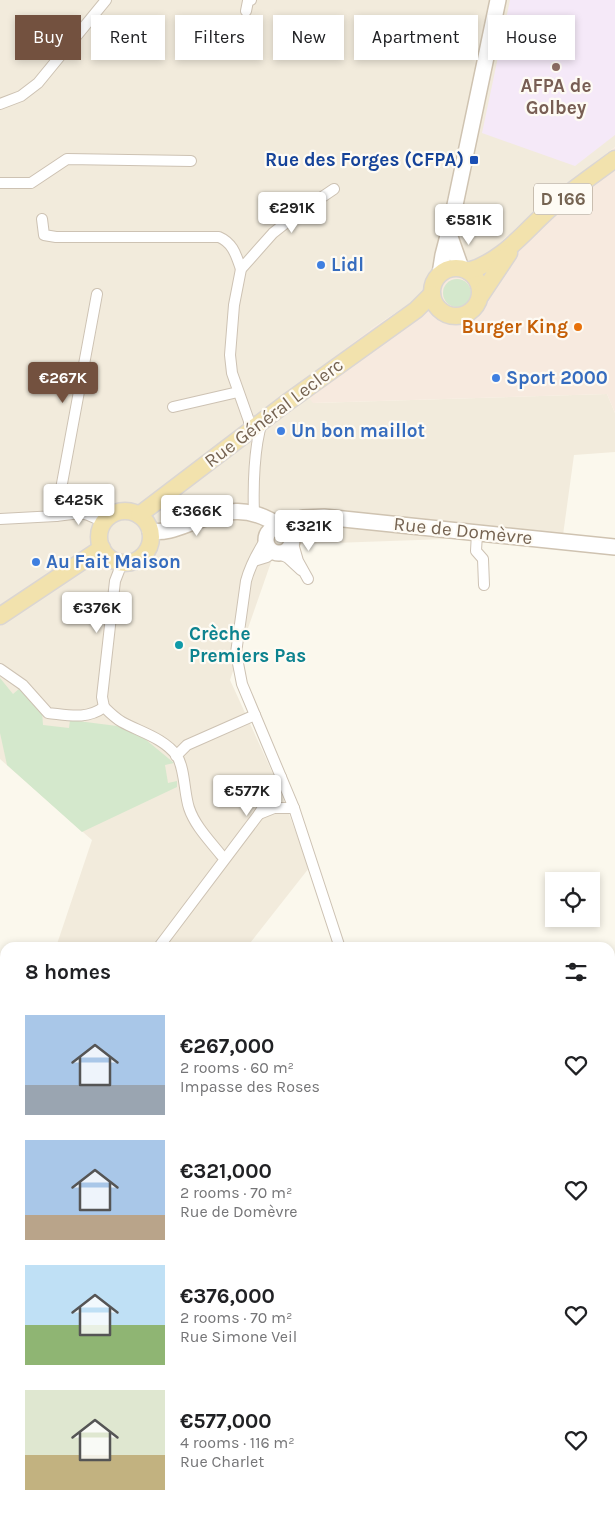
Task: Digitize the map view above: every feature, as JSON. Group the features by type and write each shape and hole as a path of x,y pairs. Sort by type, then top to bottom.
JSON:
{"main road":[{"name":"D 166","path":"465,270 477,268 497,257 515,243 553,206 615,159"},
{"name":"D 166","path":"481,294 515,243"},
{"path":"447,270 465,270 476,278 479,283 481,294 479,302 468,314 452,317 438,309 434,302 432,294 435,280 447,270"},
{"name":"Rue Général Leclerc","path":"139,515 256,426 416,310 432,294"},
{"name":"Rue Général Leclerc","path":"386,330 421,318 444,314"},
{"path":"120,512 130,512 139,515 148,525 150,531 151,539 145,554 138,560 122,563 106,555 102,548 100,535 104,522 120,512"},
{"path":"0,616 102,548"}],"street":[{"path":"0,104 21,96 38,83 106,0"},
{"path":"246,11 248,1 251,0"},
{"path":"440,274 498,0"},
{"path":"0,183 31,183 68,159 191,162"},
{"path":"241,269 273,233 334,189"},
{"path":"42,219 44,235 56,237 219,237 227,240 235,252 241,269 234,305 230,355 232,373 238,392 249,421 256,426 258,438 252,514 272,548 288,558 306,575 298,561 288,531 262,515 252,514 238,511 219,513 162,532 150,531"},
{"path":"449,234 465,270"},
{"path":"56,516 97,294"},
{"path":"173,407 238,392"},
{"path":"0,519 80,513 104,522"},
{"name":"Rue de Domèvre","path":"280,526 303,518 324,516 615,546"},
{"path":"310,518 297,531 288,549 272,548 255,554 254,561 248,570 236,653 242,684 294,808 338,942"},
{"path":"254,561 268,557 272,548 268,532 280,526"},
{"path":"477,533 476,551 483,559 484,585"},
{"path":"122,563 115,581 102,697 104,708 122,722 151,735 176,756 181,766 190,809 202,831 221,855 226,858"},
{"path":"0,669 22,685 48,714 86,716 97,713 104,708"},
{"path":"176,756 187,745 255,715"},
{"path":"163,942 259,814 281,777"},
{"path":"259,814 274,808 294,808"}],"shaded area":[{"path":"0,0 615,0 615,147 548,199 489,253 371,329 314,403 607,394 615,413 615,452 574,455 563,535 277,545 230,680 279,787 309,868 251,942 58,942 92,840 0,759"},
{"name":"AFPA de Golbey","path":"510,0 615,0 615,135 575,166 482,133 497,60 575,60 575,15 507,15"},
{"path":"615,147 615,413 607,394 313,403 299,384 371,329 489,253 548,199"}],"green space":[{"path":"457,279 467,283 471,293 467,303 457,307 447,303 443,293 447,283"},
{"path":"0,678 13,694 20,688 42,711 43,725 69,728 70,720 117,726 145,739 174,763 165,765 168,783 177,781 177,787 82,832 7,765 0,733"}],"place":[{"name":"AFPA de Golbey","path":"556,67"},
{"name":"Rue des Forges (CFPA)","path":"474,160"},
{"name":"Lidl","path":"321,265"},
{"name":"Burger King","path":"578,327"},
{"name":"Sport 2000","path":"496,378"},
{"name":"Un bon maillot","path":"281,431"},
{"name":"Au Fait Maison","path":"36,562"},
{"name":"Crèche Premiers Pas","path":"179,645"}]}
